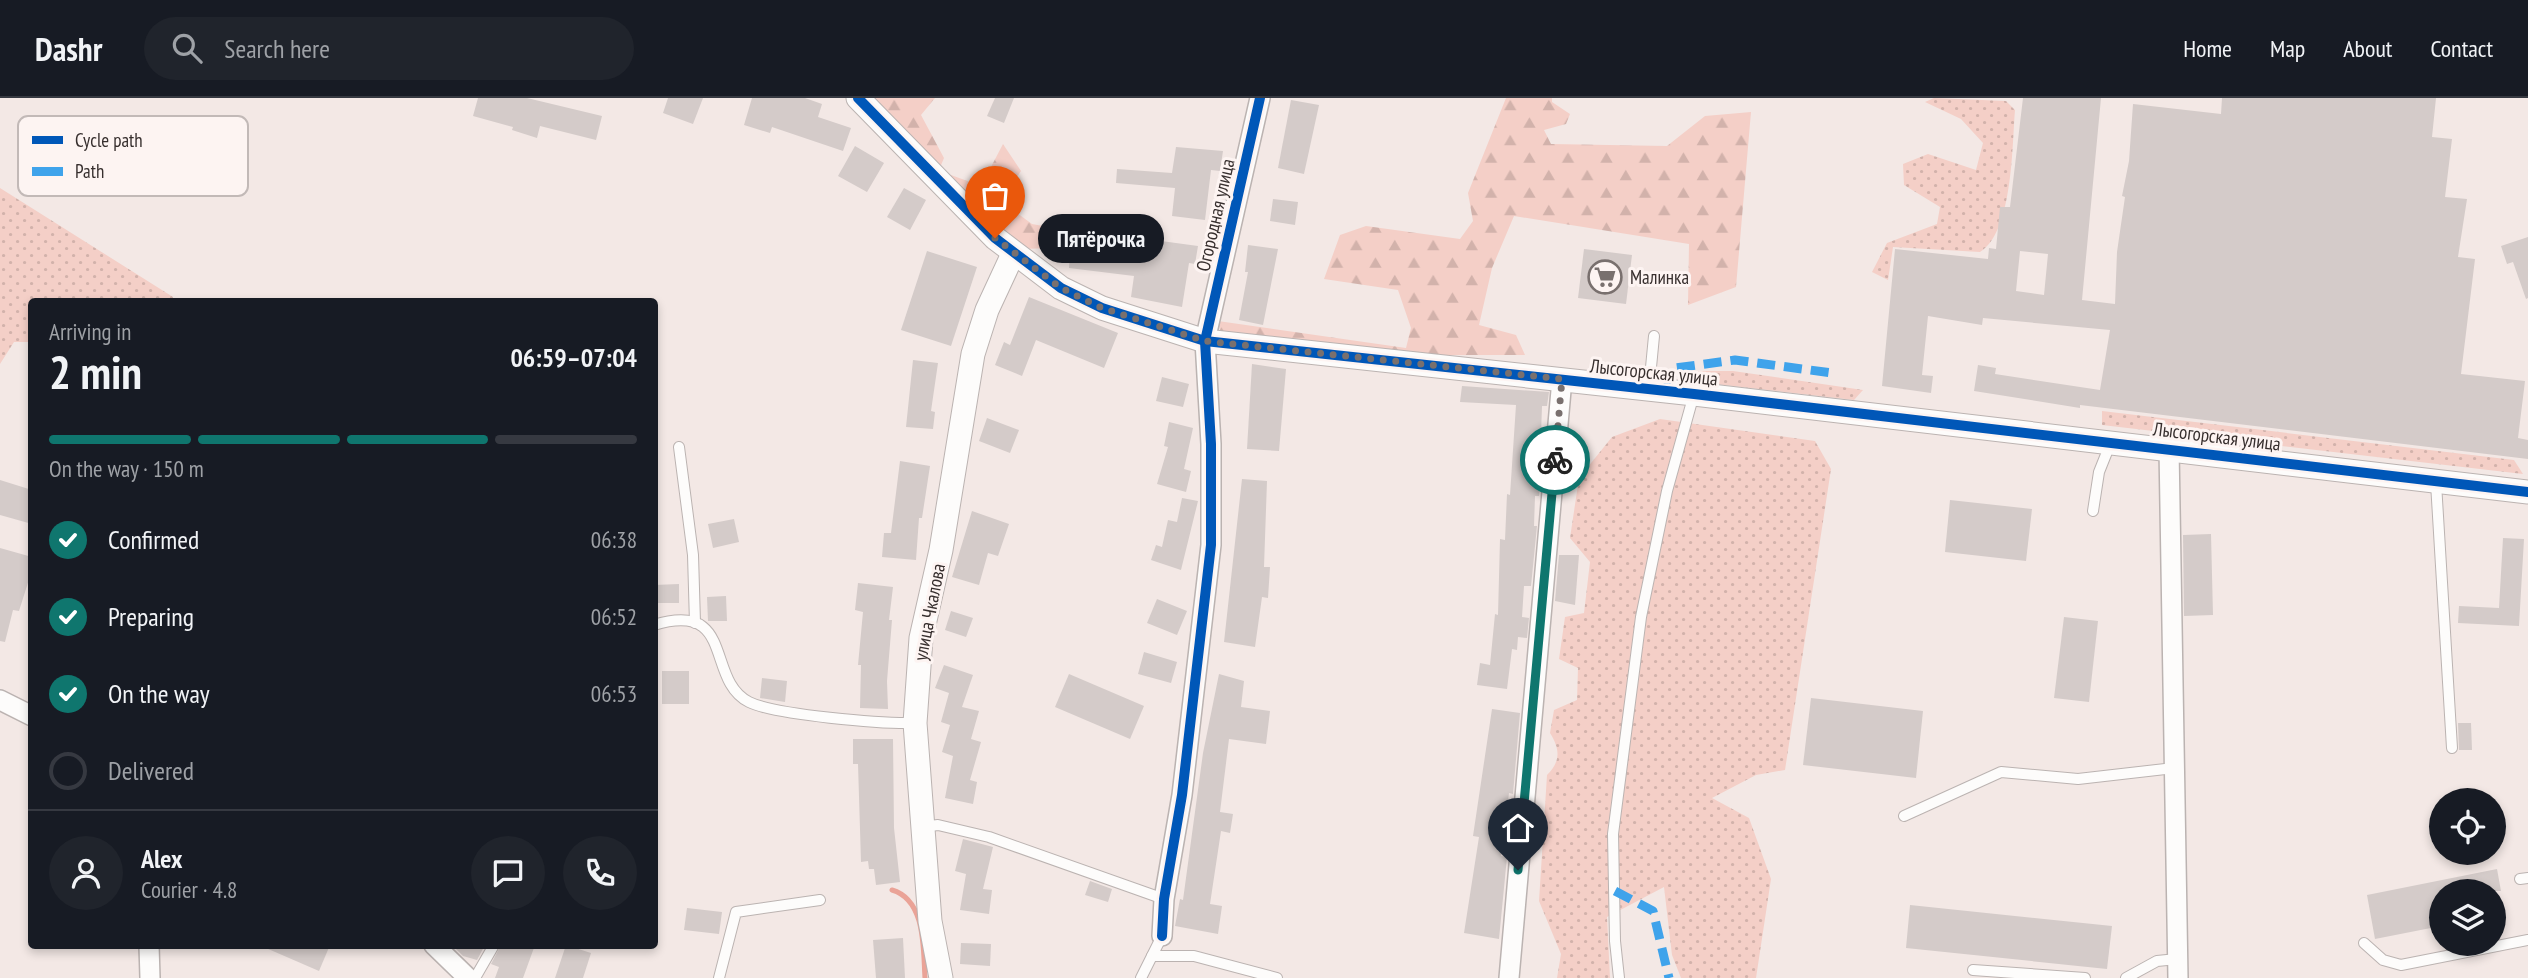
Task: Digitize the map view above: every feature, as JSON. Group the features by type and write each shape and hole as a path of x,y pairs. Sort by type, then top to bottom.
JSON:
{"street":[{"name":"Лысогорская улица","path":"858,98 1013,254 1061,288 1102,308 1205,341 2111,441 2528,492"},
{"name":"Огородная улица","path":"1162,936 1164,899 1182,795 1211,545 1205,341 1260,98"},
{"name":"улица Чкалова","path":"942,978 930,921 915,723 921,638 941,550 973,354 988,310 1013,254"},
{"path":"1509,978 1562,379"},
{"path":"2169,448 2177,968"},
{"path":"0,700 28,714"},
{"path":"149,949 150,978"},
{"path":"438,949 468,978"}],"lane":[{"path":"1649,389 1654,337"},
{"path":"1619,978 1615,941 1613,834 1641,617 1667,491 1694,394"},
{"path":"2093,511 2099,472 2111,441"},
{"path":"679,447 694,555 695,623"},
{"path":"2435,479 2452,748"},
{"path":"658,624 671,620 695,623 707,629 715,639 731,687 747,701 771,709 915,723"},
{"path":"1904,816 2001,772 2078,779 2174,768"},
{"path":"922,827 938,825 989,837 1164,899"},
{"path":"719,978 736,912 820,900"},
{"path":"1141,978 1162,936"},
{"path":"2364,943 2383,960 2401,965 2528,940"},
{"path":"475,978 492,949"},
{"path":"1152,956 1194,956 1277,978"},
{"path":"2126,978 2157,961 2177,968"},
{"path":"1973,970 2085,978"}],"green space":[{"path":"865,98 935,98 921,115 944,158 939,170"},
{"path":"1506,98 1552,98 1552,102 1570,114 1566,124 1544,130 1551,144 1667,146 1705,116 1751,112 1736,287 1688,305 1689,244 1514,216 1492,268 1479,325 1516,335 1525,355 1403,355 1221,334 1218,321 1406,348 1411,328 1398,290 1324,279 1340,235 1366,226 1460,239 1473,221 1468,193"},
{"path":"1934,98 2006,101 2015,110 2005,208 1991,242 1980,252 1893,247 1888,280 1872,272 1887,243 1937,224 1940,207 1904,185 1903,164 1928,154 1976,170 1983,143 1961,119 1925,102"},
{"path":"1003,144 1021,171 1001,201 1032,224 1066,230 1057,248 1019,249 948,185 951,175 981,186"},
{"path":"0,188 173,297 28,298 28,342 14,342 0,364"},
{"path":"1694,371 1733,371 1863,390 1854,400 1690,381"},
{"path":"2102,411 2514,460 2523,474 2102,425"},
{"path":"1660,419 1815,441 1831,469 1785,770 1756,775 1712,798 1749,818 1771,879 1756,978 1681,978 1672,955 1664,887 1607,917 1610,978 1557,978 1561,954 1539,901 1547,775 1557,760 1556,744 1550,733 1554,710 1577,700 1578,668 1559,659 1565,617 1584,613 1590,562 1570,538 1579,478 1612,437"}],"building":[{"path":"478,98 527,98 602,116 596,140 540,126 537,138 512,130 513,127 473,116"},
{"path":"668,98 703,98 693,124 663,113"},
{"path":"752,98 805,98 822,104 818,117 851,128 843,151 772,127 770,133 744,125"},
{"path":"995,98 1014,98 1004,123 987,116"},
{"path":"2023,98 2101,98 2082,300 2115,304 2117,252 2125,197 2122,196 2129,161 2133,104 2221,114 2222,98 2436,98 2432,137 2452,139 2445,197 2467,199 2458,257 2475,259 2461,374 2525,381 2518,438 2528,440 2528,459 2080,405 2080,408 1974,391 1978,365 1996,368 1995,374 2100,390 2110,330 1983,318 1982,325 1928,316 1922,375 1933,376 1931,393 1882,386 1895,249 1988,259 1989,248 1996,249 2000,207 2010,207","holes":["2020,251 2048,254 2044,295 2016,291"]},
{"path":"1291,100 1319,105 1304,174 1278,168"},
{"path":"855,146 884,163 867,192 838,176"},
{"path":"1176,147 1223,151 1220,171 1211,170 1205,220 1172,216 1175,188 1116,183 1117,169 1172,173"},
{"path":"904,188 926,200 910,230 887,217"},
{"path":"1273,199 1298,202 1295,225 1270,221"},
{"path":"2528,237 2526,299 2513,262 2507,264 2501,246"},
{"path":"1139,238 1198,246 1195,264 1189,263 1182,307 1131,297 1134,276 1069,268 1070,253 1134,260"},
{"path":"1248,245 1278,249 1263,325 1239,320 1248,272 1245,272"},
{"name":"Малинка","path":"1584,249 1632,255 1626,304 1578,298"},
{"path":"927,251 977,267 951,346 901,330"},
{"path":"1029,297 1118,333 1104,368 1036,340 1022,376 995,365 1004,342 1010,345"},
{"path":"913,360 938,363 931,411 935,412 933,429 906,427"},
{"path":"1252,364 1286,369 1279,451 1247,449"},
{"path":"1162,377 1189,384 1183,407 1156,401"},
{"path":"1462,386 1549,392 1547,406 1542,406 1541,435 1545,435 1539,496 1535,496 1534,526 1537,526 1531,586 1524,586 1522,617 1529,618 1527,638 1518,637 1517,650 1512,649 1507,689 1477,685 1480,663 1490,665 1495,614 1498,615 1500,539 1505,540 1516,405 1460,402"},
{"path":"987,418 1019,430 1010,453 979,441"},
{"path":"1169,422 1193,428 1184,469 1191,471 1186,492 1157,484 1168,447 1164,446"},
{"path":"900,461 930,466 922,518 919,518 916,560 882,557 884,533 891,533"},
{"path":"1242,479 1267,481 1264,567 1270,567 1268,598 1262,597 1255,647 1224,642"},
{"path":"0,480 28,489 28,523 0,515"},
{"path":"1182,498 1198,501 1181,570 1151,560 1156,545 1162,547 1168,520 1177,522"},
{"path":"1950,500 2032,509 2026,561 1945,552"},
{"path":"972,511 1009,524 998,556 988,553 979,585 952,577"},
{"path":"734,519 739,542 713,548 708,524"},
{"path":"2211,534 2213,615 2184,616 2183,535"},
{"path":"2503,538 2524,539 2519,626 2458,623 2459,606 2499,608"},
{"path":"0,548 28,556 28,583 19,611 13,610 5,642 0,641"},
{"path":"1559,555 1579,555 1575,605 1555,601"},
{"path":"858,583 893,587 889,620 892,620 887,681 888,709 860,708 861,665 858,665 863,612 855,610"},
{"path":"679,584 679,603 658,603 658,585"},
{"path":"726,596 727,621 708,621 707,597"},
{"path":"1157,599 1187,611 1177,635 1147,623"},
{"path":"951,611 973,618 966,637 945,630"},
{"path":"2064,617 2098,621 2089,702 2054,698"},
{"path":"1144,652 1177,662 1171,683 1138,674"},
{"path":"944,665 973,675 962,707 979,711 971,739 981,742 970,780 977,782 973,804 945,798 953,756 942,752 950,725 941,722 949,693 935,688"},
{"path":"662,671 689,671 689,704 662,704"},
{"path":"1069,674 1144,706 1130,739 1055,707"},
{"path":"1219,674 1244,681 1241,707 1270,711 1266,744 1229,739 1220,812 1233,814 1230,833 1221,831 1210,904 1222,906 1218,934 1175,926 1180,899 1183,900 1203,753"},
{"path":"762,678 787,681 785,702 760,698"},
{"path":"1811,698 1923,711 1916,778 1803,765"},
{"path":"1492,709 1520,713 1513,794 1509,793 1501,856 1507,857 1499,939 1464,933 1479,837 1473,836"},
{"path":"2458,723 2471,723 2472,750 2459,750"},
{"path":"853,739 893,739 894,828 900,882 876,885 874,869 869,869 868,861 861,862 858,764 853,764"},
{"path":"963,839 993,847 983,889 992,890 989,914 960,910 966,874 955,871"},
{"path":"2497,869 2499,879 2447,879"},
{"path":"1090,881 1112,889 1108,902 1085,895"},
{"path":"2429,883 2429,928 2375,939 2367,895"},
{"path":"1910,905 2112,926 2107,969 1906,948"},
{"path":"687,908 722,912 719,934 684,930"},
{"path":"903,938 905,978 876,978 873,940"},
{"path":"961,943 991,944 990,966 960,964"},
{"path":"268,949 328,949 319,971"},
{"path":"456,949 483,949 477,960 463,956"},
{"path":"499,949 534,949 523,978 495,978 499,967 491,964"},
{"path":"565,949 591,953 583,978 555,978"}],"waterway":[{"path":"892,890 903,895 917,914 923,940 925,978"}],"marked path":[{"path":"1665,391 1675,368 1735,360 1832,373"},
{"path":"1615,891 1653,911 1669,978"}],"cycle path":[{"path":"858,98 995,238 1061,288 1102,308 1205,341 1694,394 2528,492"},
{"path":"1162,936 1164,899 1182,795 1211,545 1211,444 1205,341 1260,98"}],"way so far":[{"path":"995,238 1061,288 1102,308 1157,328 1205,341 1562,379 1555,460"}],"place":[{"name":"Пятёрочка","path":"995,238"},
{"name":"Малинка","path":"1605,277"}],"route":[{"path":"1518,870 1555,460"}]}
